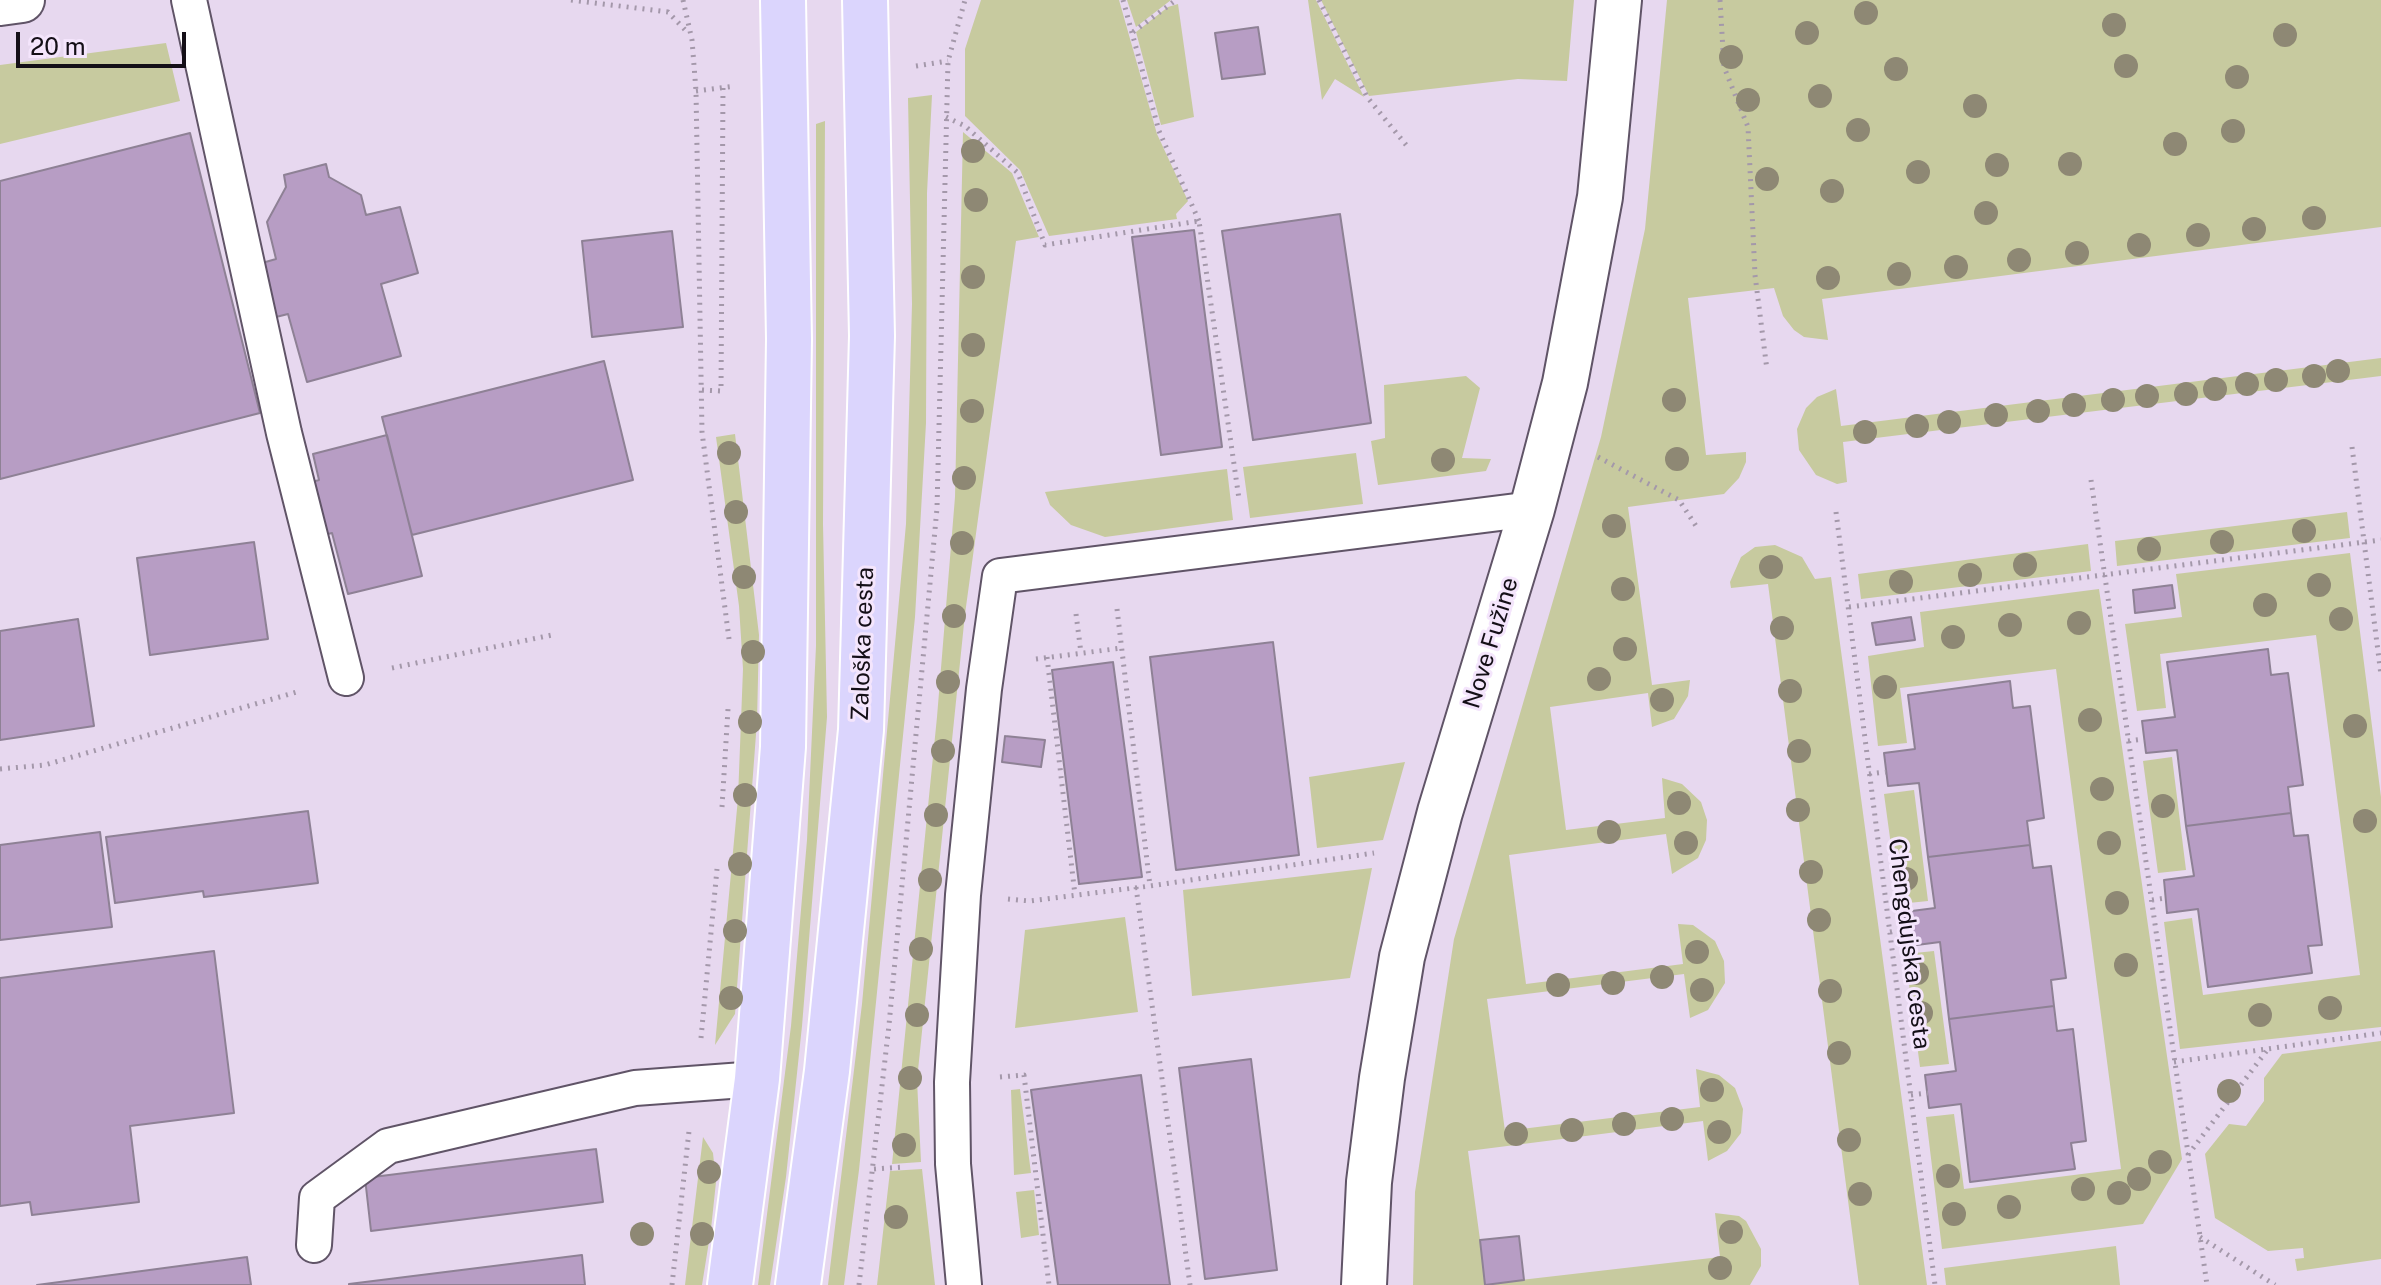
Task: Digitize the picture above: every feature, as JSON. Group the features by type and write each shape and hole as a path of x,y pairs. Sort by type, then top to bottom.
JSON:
{"main road":[{"path":"730,1285 757,1079 783,747 788,574 789,339 783,0"},
{"name":"Zaloška cesta","path":"798,1285 827,1071 861,730 872,336 865,0"}],"street":[{"path":"0,3 22,0"},
{"name":"Nove Fužine","path":"1364,1285 1373,1152 1402,957 1440,812 1532,509 1565,383 1587,276 1609,122 1619,0"}],"lane":[{"path":"189,0 284,433 346,678"},
{"path":"964,1285 953,1164 952,1082 963,895 987,665 1000,576 1532,509"},
{"path":"314,1245 317,1198 388,1146 635,1088 757,1079"}],"path":[{"path":"571,0 668,12 692,40"},
{"path":"683,0 692,40 701,266 704,461 729,646"},
{"path":"1123,0 1159,131 1199,221 1244,544"},
{"path":"1133,32 1176,0"},
{"path":"1319,0 1367,97 1407,146"},
{"path":"1720,0 1724,67 1748,127 1755,275 1767,370"},
{"path":"701,390 721,391 723,88"},
{"path":"946,117 965,126 1018,173 1045,245 1199,221"},
{"path":"2352,447 2381,675"},
{"path":"1590,453 1679,500 1698,529"},
{"path":"2091,480 2207,1285"},
{"name":"Chengdujska cesta","path":"1836,512 1935,1285"},
{"path":"1849,607 2381,540"},
{"path":"1112,562 1150,886"},
{"path":"0,769 45,765 346,678 552,635"},
{"path":"987,665 1122,648"},
{"path":"1047,657 1075,895"},
{"path":"722,808 728,700"},
{"path":"2128,741 2144,739"},
{"path":"1869,774 1886,772"},
{"path":"963,895 1030,901 1387,851"},
{"path":"700,1043 718,854"},
{"path":"1136,887 1190,1285"},
{"path":"2152,900 2166,898"},
{"path":"1890,932 1907,929"},
{"path":"2174,1062 2381,1033"},
{"path":"2188,1156 2268,1049"},
{"path":"952,1082 1024,1075 1049,1285"},
{"path":"1911,1095 1928,1093"},
{"path":"672,1285 690,1115"},
{"path":"2200,1237 2275,1285"}],"green space":[{"path":"981,0 1119,0 1157,134 1188,201 1176,214 1177,219 1049,236 1020,170 965,116 965,49"},
{"path":"1127,0 1171,0 1136,27"},
{"path":"1308,0 1316,0 1364,97 1335,79 1322,100"},
{"path":"1321,0 1574,0 1567,81 1518,79 1369,96"},
{"path":"1667,0 2381,0 2381,227 1822,299 1828,340 1804,337 1794,330 1783,316 1774,288 1688,298 1706,455 1746,452 1746,462 1739,478 1724,494 1628,507 1652,685 1690,680 1688,696 1674,719 1652,727 1648,693 1550,707 1566,830 1665,818 1662,778 1682,784 1701,802 1707,820 1706,840 1698,858 1672,874 1666,834 1509,855 1526,984 1683,964 1678,924 1693,925 1715,941 1724,961 1725,983 1708,1010 1690,1018 1684,974 1487,999 1505,1131 1700,1107 1696,1069 1719,1075 1735,1088 1743,1109 1741,1133 1727,1151 1708,1161 1703,1121 1468,1151 1486,1284 1720,1257 1715,1213 1739,1216 1746,1221 1761,1249 1761,1266 1750,1285 1413,1285 1415,1192 1454,939 1601,437 1645,229"},
{"path":"1178,4 1194,117 1161,125 1136,32 1168,7"},
{"path":"166,43 180,101 0,144 0,65"},
{"path":"932,95 927,193 926,423 915,617 859,1170 844,1285 828,1285 862,1004 906,524 912,304 908,98"},
{"path":"825,121 823,524 827,717 802,1026 786,1177 770,1285 758,1285 791,1026 807,840 816,646 816,124"},
{"path":"963,132 1012,173 1039,237 1016,241 965,614 917,1080 921,1162 892,1164 937,717 955,497"},
{"path":"2381,358 2381,376 1843,442 1847,482 1837,484 1816,475 1799,450 1797,429 1806,408 1817,397 1836,389 1841,426"},
{"path":"1466,376 1480,388 1462,458 1491,459 1486,471 1378,485 1371,441 1385,438 1384,385"},
{"path":"735,434 759,635 757,721 735,1014 715,1045 738,798 743,669 739,606 716,437"},
{"path":"1356,453 1363,504 1250,518 1243,467"},
{"path":"1227,469 1233,520 1105,537 1071,525 1050,505 1045,492"},
{"path":"2347,512 2350,538 2117,566 2115,541"},
{"path":"2088,544 2091,571 1861,599 1858,574"},
{"path":"1775,545 1802,557 1815,579 1831,577 1927,1285 1859,1285 1768,584 1731,588 1730,582 1741,557 1755,547"},
{"path":"2350,553 2381,797 2381,1027 2180,1049 2164,922 2192,918 2203,995 2360,975 2316,635 2160,654 2166,708 2137,711 2125,624 2182,617 2176,574"},
{"path":"2099,589 2182,1159 2143,1224 1942,1249 1926,1117 1954,1114 1964,1189 2121,1169 2056,669 1900,688 1907,743 1878,746 1868,656 1924,647 1920,612"},
{"path":"2172,757 2186,870 2158,873 2143,761"},
{"path":"1405,762 1383,840 1317,848 1309,777"},
{"path":"1914,790 1928,901 1899,904 1884,794"},
{"path":"1372,868 1350,978 1192,996 1183,890"},
{"path":"1125,917 1138,1012 1015,1028 1025,930"},
{"path":"1934,951 1949,1064 1920,1067 1905,954"},
{"path":"2381,1041 2381,1259 2297,1271 2295,1259 2304,1258 2303,1248 2268,1251 2215,1218 2205,1154 2229,1124 2246,1126 2264,1101 2264,1078 2282,1054"},
{"path":"1020,1089 1031,1173 1014,1175 1011,1090"},
{"path":"703,1137 713,1153 716,1182 711,1229 702,1285 685,1285"},
{"path":"922,1169 935,1285 877,1285 890,1171"},
{"path":"1034,1190 1039,1235 1021,1238 1016,1192"},
{"path":"2116,1246 2120,1285 1946,1285 1944,1268"}],"building":[{"path":"1258,27 1265,74 1222,79 1215,33"},
{"path":"190,133 260,413 0,479 0,181"},
{"path":"326,164 329,177 361,195 366,215 400,207 418,273 381,284 401,356 307,382 288,314 276,317 262,263 276,259 267,222 286,187 284,175"},
{"path":"1340,214 1371,423 1253,440 1222,231"},
{"path":"1194,230 1222,447 1161,455 1132,237"},
{"path":"672,231 683,327 592,337 582,241"},
{"path":"604,361 633,480 412,535 382,417"},
{"path":"387,435 422,576 348,594 332,533 324,535 312,482 319,480 313,454"},
{"path":"254,542 268,639 150,655 137,558"},
{"path":"2172,585 2175,608 2135,613 2133,590"},
{"path":"1911,617 1915,640 1876,645 1872,623"},
{"path":"78,619 94,726 0,740 0,631"},
{"path":"1273,642 1299,855 1176,870 1150,657"},
{"path":"2268,649 2271,675 2288,673 2303,785 2288,787 2291,813 2186,826 2177,750 2146,753 2142,721 2175,717 2167,662"},
{"path":"1113,662 1142,877 1079,884 1052,670"},
{"path":"2010,681 2013,708 2030,706 2044,818 2027,821 2030,845 1928,857 1919,783 1888,786 1884,753 1915,749 1908,695"},
{"path":"1005,736 1045,740 1041,767 1002,762"},
{"path":"308,811 318,883 204,897 203,891 115,903 106,837"},
{"path":"2291,813 2294,836 2308,835 2322,945 2308,946 2312,973 2208,987 2198,909 2167,913 2164,880 2194,876 2186,826"},
{"path":"100,832 112,927 0,940 0,845"},
{"path":"2030,845 2033,868 2051,866 2066,978 2051,980 2054,1006 1949,1019 1940,942 1909,946 1904,912 1935,908 1928,857"},
{"path":"214,951 234,1113 130,1126 139,1202 32,1215 30,1202 0,1206 0,978"},
{"path":"2054,1006 2057,1031 2073,1029 2086,1141 2071,1143 2075,1169 1970,1182 1961,1104 1929,1108 1925,1075 1956,1071 1949,1019"},
{"path":"1251,1059 1277,1270 1205,1279 1179,1068"},
{"path":"1141,1075 1170,1285 1058,1285 1031,1090"},
{"path":"596,1149 603,1202 371,1231 365,1178"},
{"path":"1519,1236 1524,1280 1485,1285 1480,1240"},
{"path":"582,1255 585,1285 349,1285 349,1284"},
{"path":"247,1257 251,1285 37,1285"}]}
